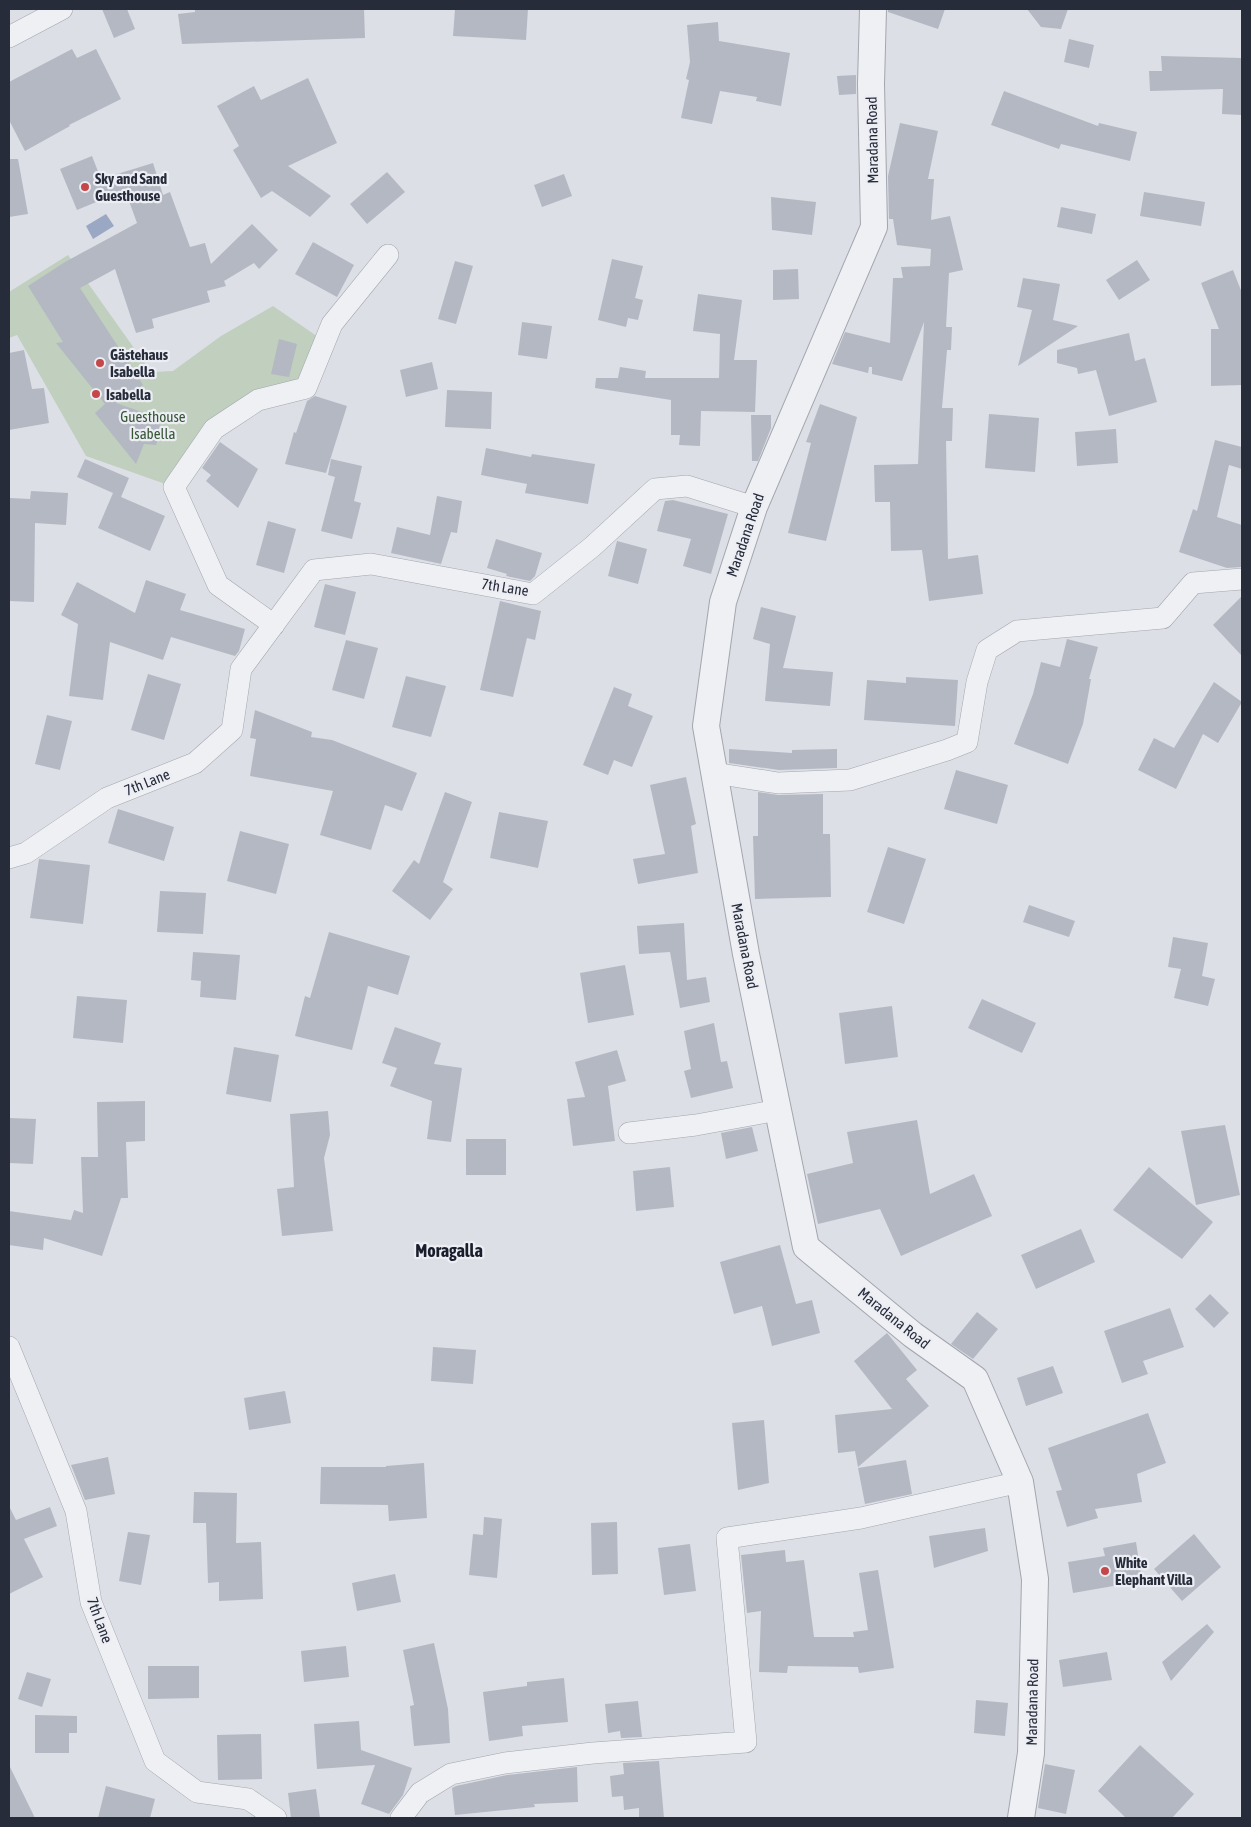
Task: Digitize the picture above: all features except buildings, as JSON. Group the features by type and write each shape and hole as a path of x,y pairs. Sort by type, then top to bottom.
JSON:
{"street":[{"path":"9,37 62,9"},
{"name":"Maradana Road","path":"873,9 871,84 874,226 754,507 723,602 706,726 746,954 806,1247 913,1335 975,1379 1020,1482 1035,1579 1031,1753 1021,1818"},
{"path":"274,625 218,585 174,487 214,429 258,400 306,388 332,324 388,255"},
{"name":"7th Lane","path":"9,858 26,853 107,798 195,763 225,737 232,730 241,669 314,570 371,564 533,594 592,547 654,489 686,486 754,507"},
{"path":"714,773 778,783 850,780 947,750 967,742 977,682 987,650 1017,632 1163,618 1193,583 1242,579"},
{"path":"629,1134 696,1126 778,1110"},
{"name":"7th Lane","path":"9,1347 76,1511 91,1602 155,1761 197,1792 248,1799 276,1818"},
{"path":"401,1818 420,1793 451,1774 505,1763 593,1752 746,1742 727,1538 861,1518 1020,1482"}],"green space":[{"name":"Guesthouse Isabella","path":"68,255 151,372 173,371 221,336 273,306 324,341 306,388 214,429 174,487 86,456 17,335 9,338 9,292"}],"water":[{"path":"106,214 114,226 93,239 86,226"}],"place":[{"name":"Sky and Sand Guesthouse","path":"85,187"},
{"name":"Gästehaus Isabella","path":"100,363"},
{"name":"Isabella","path":"96,394"},
{"name":"White Elephant Villa","path":"1105,1571"}],"district":[{"name":"Moragalla","path":"449,1250"}]}
